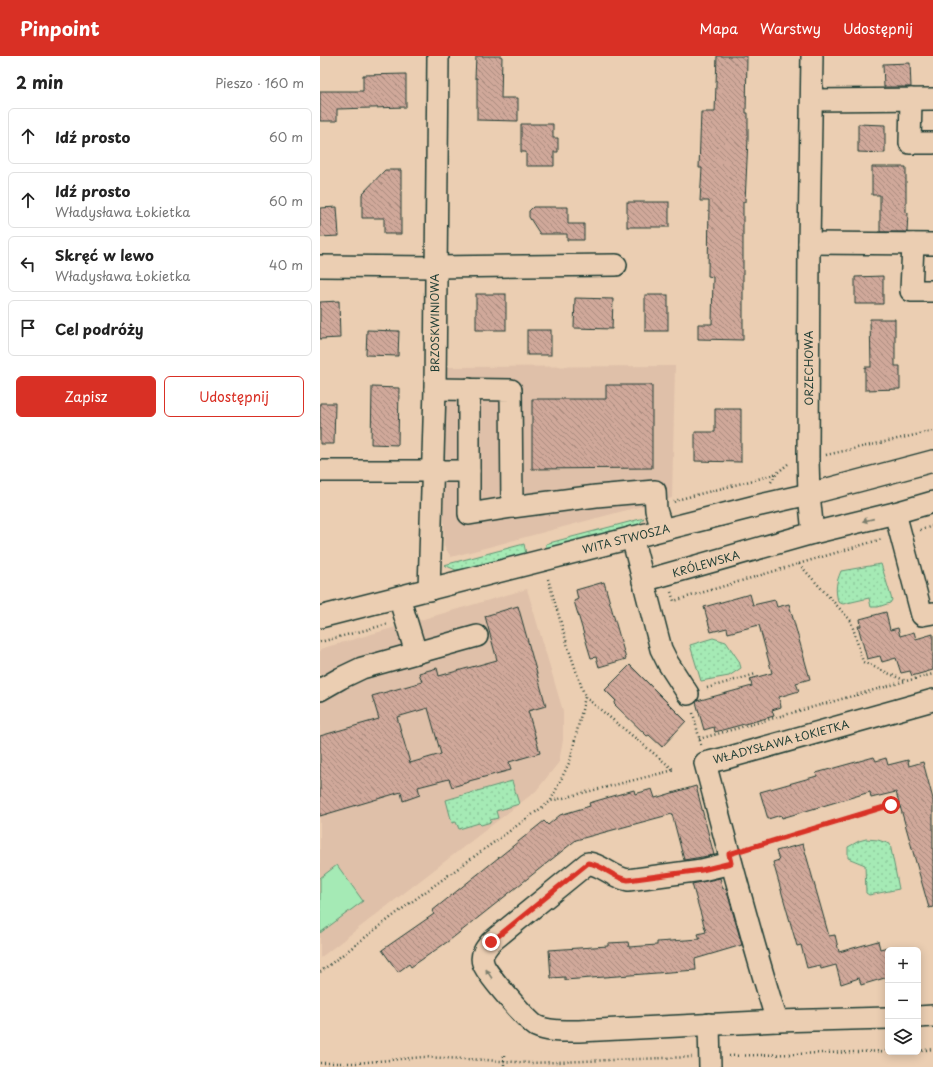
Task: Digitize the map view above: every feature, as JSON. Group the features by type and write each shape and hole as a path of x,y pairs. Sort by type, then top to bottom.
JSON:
{"street":[{"name":"BRZOSKWINIOWA","path":"428,590 435,389 438,56"},
{"name":"ORZECHOWA","path":"809,494 809,243 812,56"},
{"path":"911,99 910,143 933,143"},
{"path":"812,100 933,99"},
{"path":"809,243 923,244 911,291 933,291"},
{"path":"320,266 435,267 616,265"},
{"path":"435,389 511,390 512,507"},
{"path":"469,389 469,514 596,496 655,492 656,510 662,529"},
{"name":"WITA STWOSZA","path":"320,617 662,529 809,494 933,461"},
{"path":"320,471 469,471"},
{"path":"809,494 813,532"},
{"name":"KRÓLEWSKA","path":"643,582 813,532 895,513 933,502"},
{"path":"895,513 922,615 933,613"},
{"path":"632,537 661,649 668,663 688,694"},
{"path":"399,597 416,653"},
{"path":"320,690 362,668 477,636"},
{"name":"WŁADYSŁAWA ŁOKIETKA","path":"777,1021 730,859 705,763 933,700"},
{"path":"730,859 702,870 628,880 619,878 596,864 588,863 491,942 483,951 482,963 488,975 536,1026 555,1031 777,1021 885,1018"},
{"path":"921,1017 933,1016"},
{"path":"709,1024 710,1062"}],"path":[{"path":"670,505 680,499 778,473 790,463 933,431"},
{"path":"667,576 674,601 874,541 933,526"},
{"path":"799,564 851,621 863,662 906,681"},
{"path":"320,972 410,903 551,800 674,770 585,697 568,647 548,579"},
{"path":"705,763 688,694 756,674"},
{"path":"699,739 933,674"},
{"path":"551,800 570,761 585,697"},
{"path":"730,859 891,805"},
{"path":"921,1051 933,1049"},
{"path":"320,1063 343,1065 423,1058 543,1063 710,1062 885,1051"},
{"path":"504,1056 504,1067"}],"shaded area":[{"path":"675,366 672,498 451,557 444,546 444,367"},
{"path":"527,589 563,711 563,740 559,762 536,791 320,958 320,649"}],"green space":[{"path":"644,518 637,527 545,550 546,544 549,543"},
{"path":"524,544 526,554 462,570 456,570 444,565"},
{"path":"881,564 892,600 890,603 878,607 871,607 869,598 843,604 838,602 836,586 841,571"},
{"path":"713,638 726,642 739,661 741,668 729,676 701,681 690,645"},
{"path":"512,781 519,804 496,811 498,818 481,825 479,823 459,829 456,822 452,823 446,800"},
{"path":"866,839 878,840 890,844 899,889 869,895 866,893 865,865 848,858 848,847"},
{"path":"337,865 363,901 320,933 320,878"}],"building":[{"path":"476,56 502,56 501,98 518,98 518,121 477,120 477,78 475,78"},
{"path":"717,56 747,56 746,113 748,113 748,139 745,202 743,202 743,340 698,339 698,324 712,324 713,277 708,276 709,201 700,201 702,168 699,168 701,112 715,112"},
{"path":"910,63 911,87 884,87 883,64"},
{"path":"406,74 406,107 337,109 337,121 320,121 320,91 363,91 363,75"},
{"path":"521,124 553,124 553,138 558,138 558,152 554,152 554,166 526,166 526,152 521,152"},
{"path":"858,124 885,125 885,153 858,152"},
{"path":"872,167 906,167 906,213 908,213 907,232 880,232 880,195 872,195"},
{"path":"385,170 401,170 401,234 384,234 384,218 362,218 362,194"},
{"path":"627,202 669,202 669,227 627,227"},
{"path":"337,207 339,236 320,237 320,208"},
{"path":"533,207 568,207 568,224 584,224 584,240 567,240 567,234 540,234 529,217 529,211"},
{"path":"883,276 883,304 855,304 855,277"},
{"path":"476,294 506,294 506,330 476,330"},
{"path":"645,295 668,295 668,331 645,331"},
{"path":"575,298 613,299 612,329 574,328"},
{"path":"339,301 340,338 320,339 320,302"},
{"path":"870,319 895,319 895,366 900,366 900,389 865,390 865,367 871,367"},
{"path":"367,330 399,331 398,356 366,355"},
{"path":"527,330 551,330 551,355 527,355"},
{"path":"606,385 652,385 652,468 532,469 532,399 606,399"},
{"path":"372,387 399,388 398,445 371,444"},
{"path":"320,403 335,403 334,444 320,444"},
{"path":"715,409 741,409 741,462 695,461 695,432 715,432"},
{"path":"604,582 626,659 599,667 596,657 591,658 574,601 578,599 576,590"},
{"path":"750,594 753,605 775,600 777,607 789,604 810,679 796,683 799,691 779,697 781,707 772,710 774,716 715,732 714,727 704,730 696,702 697,701 752,686 750,679 772,673 759,625 728,633 727,628 711,632 704,607"},
{"path":"518,606 546,706 528,711 540,753 509,762 511,770 452,787 449,779 418,787 420,795 403,801 401,792 320,816 320,736 379,719 372,696 422,682 419,673 437,668 439,676 497,660 485,616","holes":["428,708 441,754 410,763 397,717"]},
{"path":"886,612 890,630 898,628 900,636 914,632 916,639 933,634 933,670 912,676 910,671 901,673 896,658 882,662 880,656 867,659 858,626 861,626 860,619"},
{"path":"630,665 686,721 662,747 649,735 647,736 614,704 616,701 605,690"},
{"path":"874,757 876,761 886,758 888,765 908,760 909,766 923,762 933,799 933,907 929,908 896,792 871,798 870,792 782,818 781,815 768,819 760,792 817,776 816,773"},
{"path":"696,786 714,855 684,860 672,814 576,840 450,940 411,967 409,964 398,972 382,950 434,914 432,911 544,821 548,825 560,815 590,806 589,803 634,790 635,794 652,789 655,798"},
{"path":"803,844 829,936 835,935 839,952 878,941 880,949 885,948 885,978 861,985 859,978 841,984 836,965 821,969 820,965 807,968 801,945 797,946 773,862 779,860 776,851"},
{"path":"720,878 723,889 726,888 742,945 695,959 696,970 565,980 565,977 551,978 549,950 608,946 608,943 628,942 629,947 657,945 657,942 700,939 698,934 706,932 692,884"}],"route":[{"path":"491,942 588,863 596,864 612,875 628,880 702,870 731,863 729,854 891,805"}]}
